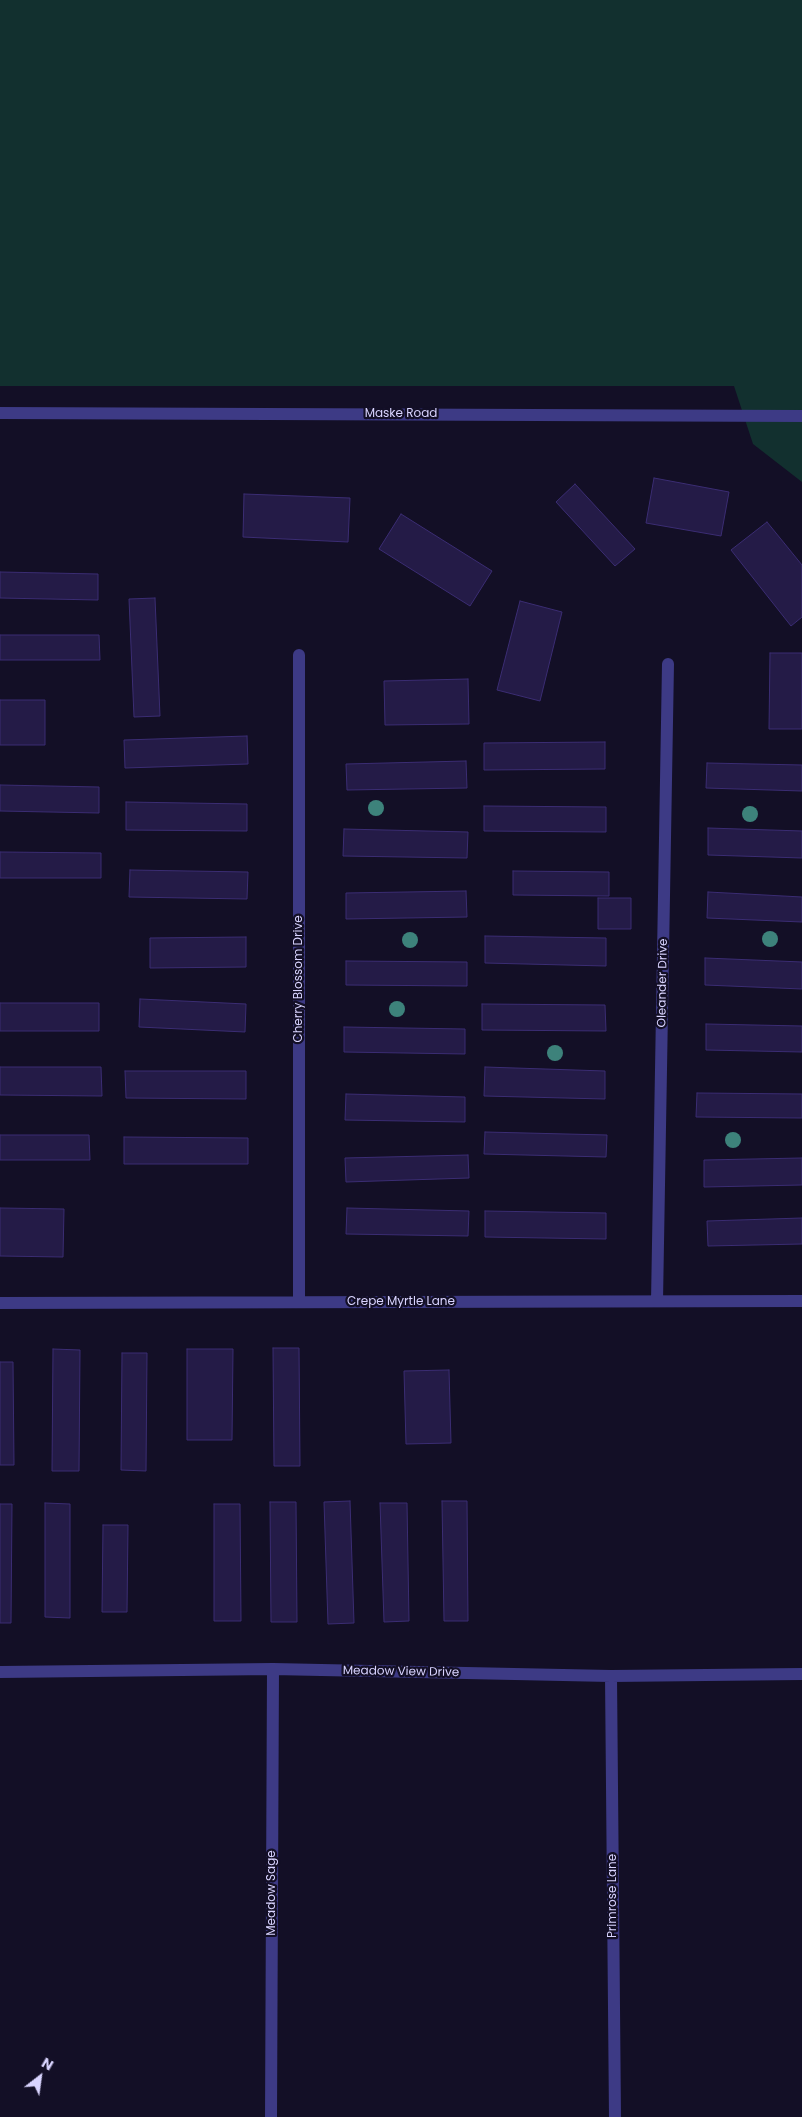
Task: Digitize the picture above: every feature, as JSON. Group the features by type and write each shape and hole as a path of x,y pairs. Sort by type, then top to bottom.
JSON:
{"street":[{"name":"Maske Road","path":"0,413 802,416"},
{"name":"Cherry Blossom Drive","path":"299,656 299,1302"},
{"name":"Oleander Drive","path":"657,1301 668,664"},
{"name":"Crepe Myrtle Lane","path":"0,1303 802,1301"},
{"name":"Meadow View Drive","path":"0,1672 273,1669 611,1676 802,1674"},
{"name":"Meadow Sage","path":"271,2117 273,1669"},
{"name":"Primrose Lane","path":"611,1676 615,2117"}],"green space":[{"path":"0,0 802,0 802,482 753,444 734,386 0,386"}],"building":[{"path":"654,478 729,492 721,536 646,523"},
{"path":"575,484 635,549 615,566 556,502"},
{"path":"244,494 350,498 348,542 243,537"},
{"path":"401,514 492,571 470,606 379,549"},
{"path":"767,522 802,565 802,617 791,626 731,550"},
{"path":"0,572 98,574 98,600 0,598"},
{"path":"155,598 160,716 134,717 129,599"},
{"path":"520,601 562,612 540,701 497,690"},
{"path":"0,635 99,635 100,660 0,660"},
{"path":"770,653 802,653 802,729 769,729"},
{"path":"468,679 469,724 385,725 384,681"},
{"path":"0,700 45,700 45,745 0,745"},
{"path":"247,736 248,764 125,768 124,740"},
{"path":"605,742 605,769 484,770 484,743"},
{"path":"466,761 467,788 347,790 346,764"},
{"path":"707,763 802,765 802,791 706,788"},
{"path":"0,785 99,787 99,813 0,811"},
{"path":"126,802 247,804 247,831 126,830"},
{"path":"484,806 606,807 606,832 484,831"},
{"path":"708,828 802,831 802,858 708,855"},
{"path":"344,829 468,832 467,858 343,856"},
{"path":"0,852 101,853 101,878 0,878"},
{"path":"130,870 248,872 247,899 129,897"},
{"path":"513,871 609,872 609,896 513,895"},
{"path":"466,891 467,917 346,919 346,893"},
{"path":"708,892 802,897 802,922 707,918"},
{"path":"598,898 631,898 631,929 598,929"},
{"path":"485,936 606,938 606,966 485,963"},
{"path":"246,937 246,967 150,968 150,938"},
{"path":"705,958 802,962 802,989 705,985"},
{"path":"346,961 467,962 467,986 346,985"},
{"path":"140,999 246,1004 245,1032 139,1027"},
{"path":"0,1003 99,1003 99,1031 0,1031"},
{"path":"482,1004 605,1005 606,1031 482,1030"},
{"path":"706,1024 802,1026 802,1052 706,1050"},
{"path":"344,1027 465,1029 465,1054 344,1052"},
{"path":"0,1067 101,1067 102,1096 0,1095"},
{"path":"485,1067 605,1071 605,1099 484,1096"},
{"path":"125,1071 246,1071 246,1099 126,1098"},
{"path":"697,1093 802,1094 802,1118 696,1117"},
{"path":"346,1094 465,1097 465,1122 345,1120"},
{"path":"485,1132 607,1135 606,1157 484,1154"},
{"path":"0,1135 89,1135 90,1160 0,1160"},
{"path":"124,1137 248,1138 248,1164 124,1164"},
{"path":"468,1155 469,1178 346,1182 345,1158"},
{"path":"802,1158 802,1185 704,1187 704,1160"},
{"path":"0,1208 64,1209 63,1257 0,1256"},
{"path":"347,1208 469,1211 468,1236 346,1234"},
{"path":"485,1211 606,1213 606,1239 485,1237"},
{"path":"802,1218 802,1244 708,1246 707,1221"},
{"path":"273,1348 299,1348 300,1466 274,1466"},
{"path":"53,1349 80,1350 79,1471 52,1471"},
{"path":"187,1349 233,1349 232,1440 187,1440"},
{"path":"122,1353 147,1353 146,1471 121,1470"},
{"path":"0,1362 13,1362 14,1465 0,1465"},
{"path":"449,1370 451,1443 406,1444 404,1371"},
{"path":"350,1501 354,1623 328,1624 324,1502"},
{"path":"442,1501 467,1501 468,1621 444,1621"},
{"path":"270,1502 296,1502 297,1622 271,1622"},
{"path":"45,1503 70,1504 70,1618 45,1617"},
{"path":"380,1503 407,1503 409,1621 384,1622"},
{"path":"0,1504 12,1504 11,1623 0,1623"},
{"path":"214,1504 240,1504 241,1621 214,1621"},
{"path":"103,1525 128,1525 127,1612 102,1612"}]}
